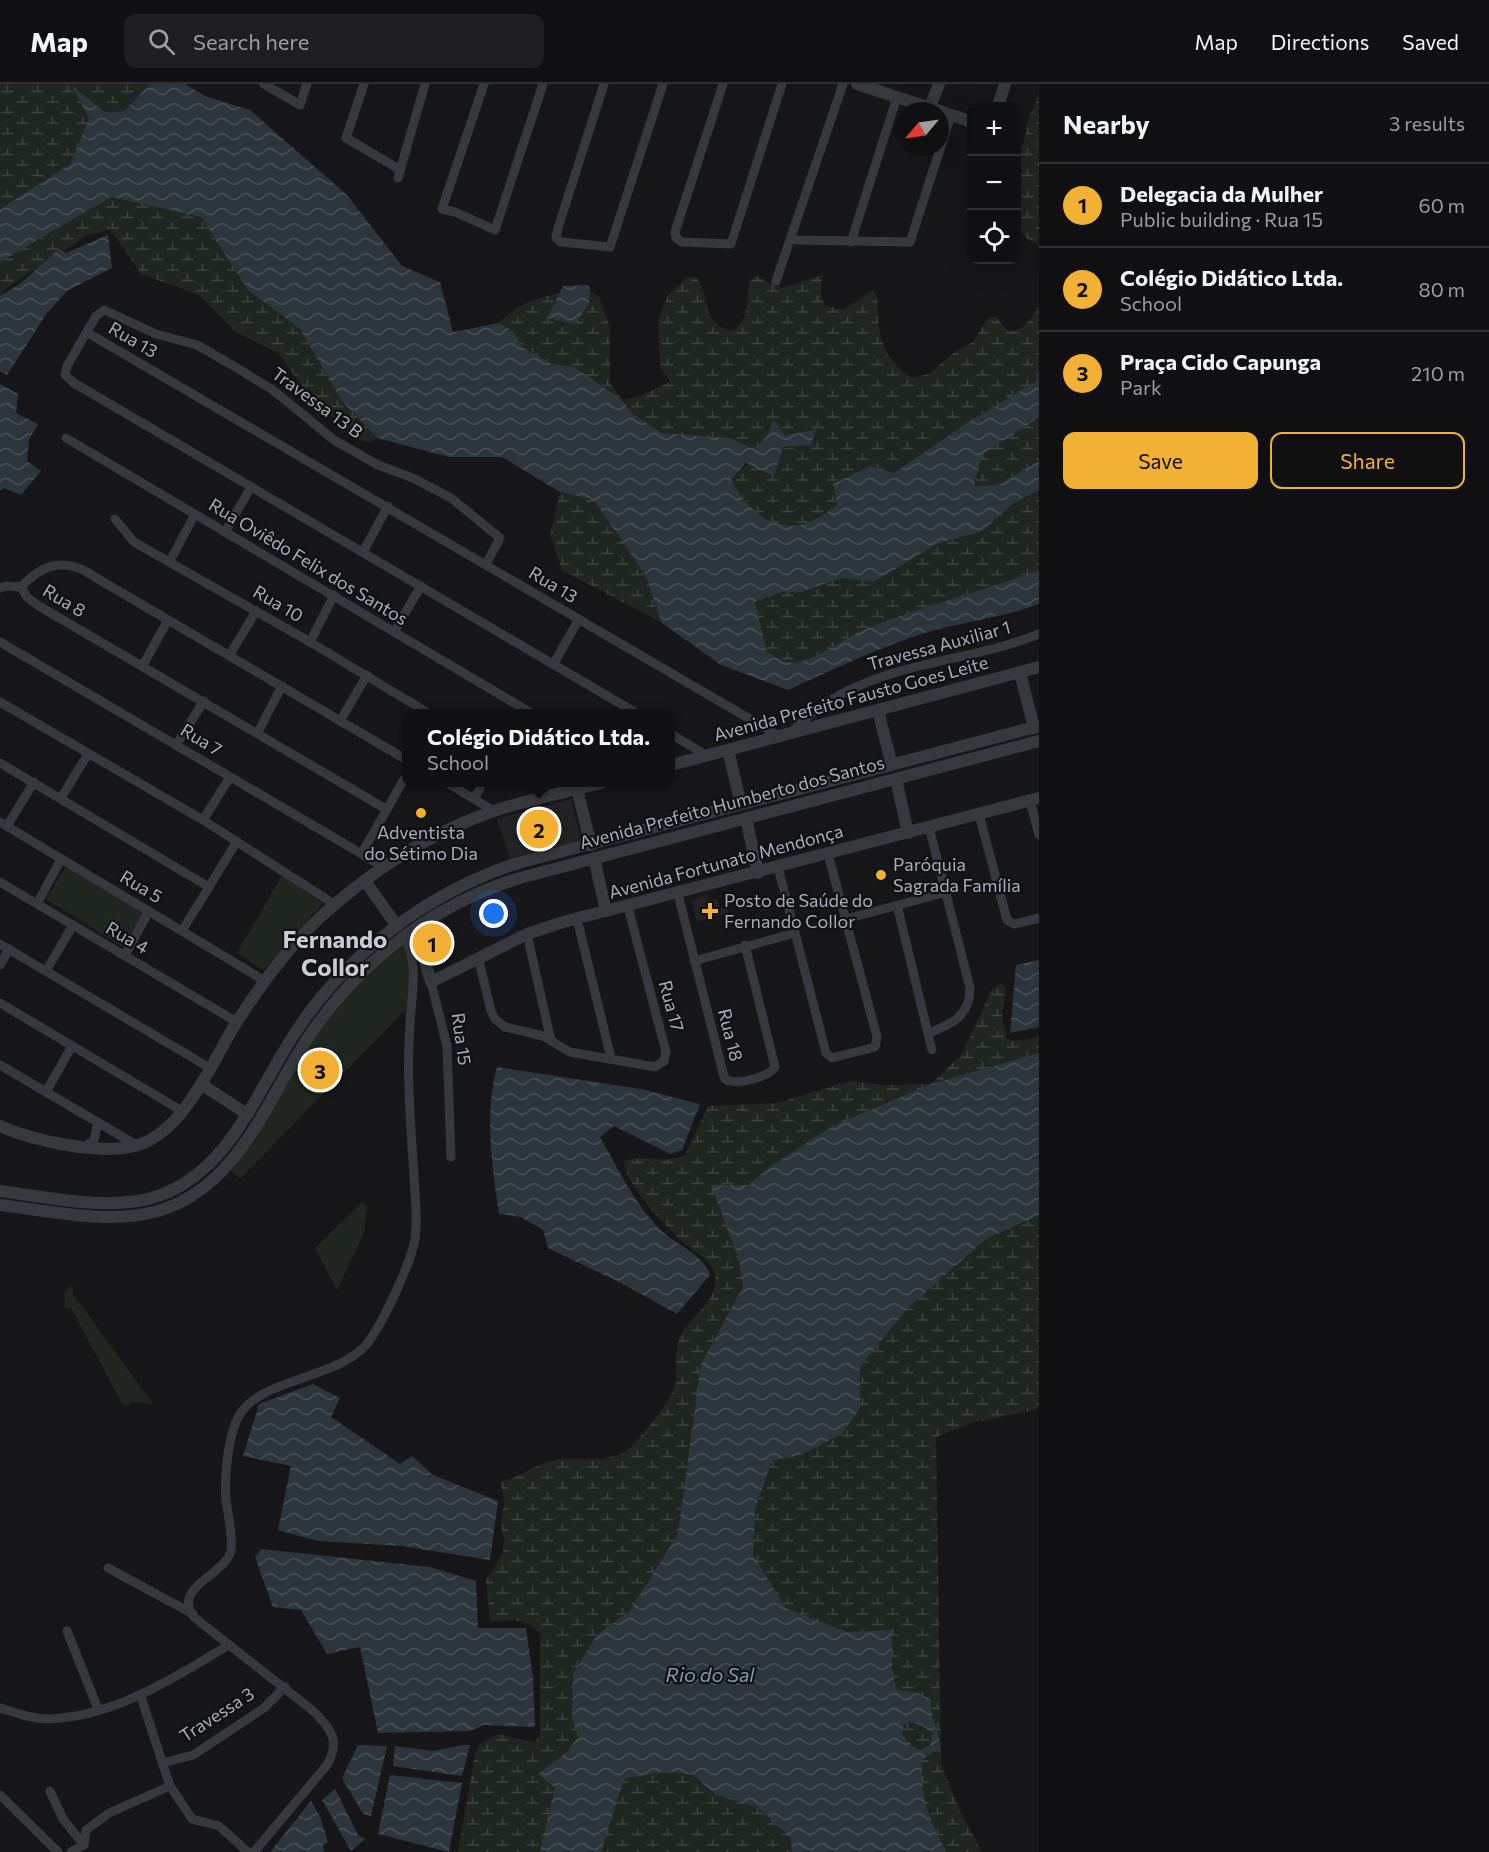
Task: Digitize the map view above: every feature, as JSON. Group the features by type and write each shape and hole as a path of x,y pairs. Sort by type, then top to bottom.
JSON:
{"street":[{"path":"264,84 300,105 307,84"},
{"path":"364,84 346,138 398,174 425,84"},
{"path":"484,84 442,209 455,212 495,230 543,84"},
{"path":"604,84 558,228 556,238 561,242 610,247 663,84"},
{"path":"723,84 675,232 676,238 682,242 731,244 782,84"},
{"path":"776,281 843,84"},
{"path":"857,84 877,87 912,102"},
{"path":"939,84 940,102"},
{"path":"999,102 1005,84"},
{"path":"851,242 897,97"},
{"path":"949,114 967,120"},
{"path":"791,237 795,240 910,242 930,156"},
{"name":"Travessa 13 B","path":"88,333 99,312 108,311 156,334 196,345 232,365 273,390 334,440 378,465 413,478 443,494 497,534 501,540 486,564"},
{"name":"Rua 13","path":"630,709 68,380 64,373 66,368 88,333 579,619 785,734"},
{"name":"Rua Oviêdo Felix dos Santos","path":"66,438 523,709"},
{"path":"225,532 251,486"},
{"path":"363,552 388,506"},
{"path":"170,561 195,514"},
{"name":"Rua 10","path":"114,519 134,542 367,675 422,709"},
{"name":"Rua 8","path":"386,809 258,732 39,606 27,597 21,587 44,570 58,564 68,564 402,757"},
{"path":"394,632 421,586"},
{"path":"0,588 21,587"},
{"path":"310,642 334,595"},
{"path":"230,656 256,611"},
{"path":"554,663 579,619"},
{"path":"143,665 168,620"},
{"name":"Travessa Auxiliar 1","path":"785,734 826,703 861,685 911,668 1039,634"},
{"name":"Rua 7","path":"0,642 384,867"},
{"name":"Avenida Prefeito Fausto Goes Leite","path":"675,764 1039,667"},
{"path":"1020,673 1036,727"},
{"path":"340,721 367,675"},
{"path":"258,732 282,686"},
{"path":"176,745 204,701"},
{"path":"0,702 203,820 334,904"},
{"path":"878,711 892,765"},
{"name":"Avenida Prefeito Humberto dos Santos","path":"1,1191 116,1203 157,1197 188,1182 210,1165 247,1114 297,1029 326,991 365,951 397,926 459,887 499,869 1036,727"},
{"path":"675,736 706,755"},
{"name":"Avenida Prefeito Humberto dos Santos","path":"0,1205 106,1216 140,1215 174,1205 202,1190 225,1169 244,1145 293,1060 325,1015 368,968 409,933 450,908 500,884 1039,743"},
{"path":"728,750 741,804"},
{"path":"61,798 88,753"},
{"name":"Rua 5","path":"0,763 209,887"},
{"path":"203,820 230,777"},
{"path":"896,779 908,833"},
{"path":"3,824 34,782"},
{"path":"362,853 402,782"},
{"path":"453,787 494,811"},
{"path":"474,799 481,787"},
{"path":"0,1126 34,1138 86,1146 108,1148 138,1146 165,1129 182,1111 201,1084 237,1022 266,981 297,939 334,904 384,867 429,839 494,811 586,787"},
{"path":"577,789 591,845"},
{"path":"1035,800 1039,835"},
{"name":"Avenida Fortunato Mendonça","path":"431,982 527,934 577,918 628,907 1035,800"},
{"path":"979,814 1007,920 1014,924 1039,918"},
{"path":"746,818 758,873"},
{"name":"Rua 5","path":"3,824 266,981"},
{"path":"929,827 969,980 970,995 961,1017 929,1033"},
{"path":"182,931 237,841"},
{"path":"778,867 826,1053 832,1058 874,1047 877,1034 828,854"},
{"path":"594,858 606,911"},
{"path":"37,904 61,859"},
{"path":"499,869 500,884"},
{"path":"365,881 397,926"},
{"name":"Rua 4","path":"0,882 237,1022"},
{"path":"846,919 947,892"},
{"name":"Rua 18","path":"678,894 724,1078 731,1082 767,1073 774,1068 774,1060 745,945"},
{"path":"897,905 932,1050"},
{"name":"Rua 17","path":"611,1058 653,1067 660,1065 666,1056 628,907"},
{"path":"125,955 149,911"},
{"path":"478,957 491,1011 495,1019 505,1027 551,1041 565,1050 611,1058 577,918"},
{"path":"46,970 72,925"},
{"path":"193,1614 191,1601 194,1588 224,1564 231,1550 226,1481 230,1449 239,1416 255,1400 342,1361 364,1347 377,1328 412,1253 416,1220 409,1060 414,974 409,933"},
{"name":"Rua 15","path":"409,933 431,982 447,1046 451,1157"},
{"path":"694,961 795,933"},
{"path":"527,934 551,1041"},
{"path":"0,944 210,1068"},
{"path":"0,965 9,949"},
{"path":"0,1004 182,1111"},
{"path":"46,1092 72,1046"},
{"path":"0,1065 138,1146"},
{"path":"201,1084 247,1114"},
{"path":"86,1146 94,1140 98,1122"},
{"path":"32,1209 33,1195"},
{"path":"108,1568 193,1614 285,1687 325,1723 335,1747 327,1765 254,1852"},
{"path":"67,1631 98,1709"},
{"path":"0,1708 47,1719 72,1716 98,1709 141,1697 230,1645"},
{"name":"Travessa 3","path":"162,1764 193,1755 264,1708 285,1687"},
{"path":"141,1697 170,1786 192,1819 219,1826 248,1852"},
{"path":"84,1845 86,1830 109,1814 170,1786"},
{"path":"50,1791 63,1819 84,1845"},
{"path":"0,1795 58,1852"},
{"path":"71,1852 84,1845"}],"shaded area":[{"path":"571,799 581,840 510,859 497,819"},
{"name":"Posto de Saúde do Fernando Collor","path":"707,895 709,901 717,899 720,908 726,907 728,913 697,922 691,900"}],"green space":[{"path":"0,84 150,84 123,111 105,112 73,88 89,118 70,164 0,209"},
{"path":"1039,93 1039,245 1026,238 1021,231 1021,147 1024,143 1027,124"},
{"path":"111,197 201,217 248,290 300,329 341,400 377,438 371,442 358,440 307,393 278,353 236,332 199,295 141,274 110,229 88,235 5,289 0,298 0,262"},
{"path":"822,275 821,295 825,306 843,310 873,290 877,300 881,337 887,352 897,366 912,378 929,374 957,350 973,342 987,319 995,316 1008,331 1019,329 1039,306 1039,373 1035,382 970,421 894,473 870,466 848,493 822,518 795,528 782,526 758,513 731,481 757,458 776,450 811,445 785,435 773,420 768,435 754,449 731,438 662,433 633,414 622,400 640,396 670,382 660,366 658,320 668,295 687,277 696,277 701,285 714,322 732,331 742,322 749,281 756,276 782,288"},
{"path":"576,289 583,289 599,296 610,328 610,383 622,400 574,367 552,364 522,347 514,332 499,323 525,304 544,297"},
{"path":"1039,417 1039,461 998,485 974,486 982,455"},
{"path":"1039,490 1039,570 870,627 800,662 785,661 767,652 755,602 783,592 801,592 842,578 874,582 937,544 983,531 1014,503"},
{"path":"560,492 594,500 645,575 662,623 562,570 550,535"},
{"path":"66,866 144,913 123,947 46,899"},
{"path":"282,875 323,903 263,970 237,953"},
{"path":"414,940 414,978 409,1006 240,1179 230,1169 310,1041 361,979 387,956"},
{"path":"1002,983 1006,990 1002,1014 1007,1039 1015,1041 1039,1037 1039,1053 931,1084 962,1054 992,989"},
{"path":"850,1081 883,1085 931,1084 934,1285 986,1239 1039,1215 1039,1409 971,1423 936,1437 941,1764 961,1813 982,1852 458,1852 475,1753 480,1744 499,1734 535,1743 540,1734 540,1635 524,1622 490,1621 486,1580 503,1553 504,1542 501,1522 505,1500 500,1482 556,1460 611,1457 629,1449 670,1398 675,1385 680,1337 705,1305 715,1285 714,1270 711,1265 685,1244 648,1205 631,1182 624,1161 640,1158 670,1159 686,1154 708,1106 777,1103"},
{"path":"362,1202 367,1205 364,1233 337,1290 315,1248"},
{"path":"70,1286 74,1288 73,1294 153,1404 130,1401 129,1405 123,1405 71,1308 65,1309 64,1292"}],"water":[{"path":"150,84 185,84 205,96 250,110 347,195 402,266 440,282 453,332 499,323 514,332 522,347 552,364 574,367 622,400 633,414 662,433 731,438 754,449 768,435 773,419 785,435 816,430 811,445 783,447 774,476 746,463 731,480 753,509 778,524 792,526 821,516 837,504 833,484 870,466 894,473 970,421 1035,382 1039,373 1039,417 982,455 974,486 998,485 1039,461 1039,490 1014,503 983,531 937,544 874,582 842,578 801,592 783,592 755,602 767,652 790,662 800,662 813,657 870,627 1039,570 1039,604 1012,613 942,628 892,644 788,690 721,665 662,623 645,575 594,500 560,492 502,457 449,457 377,438 341,400 300,329 248,290 201,217 111,197 0,262 0,209 70,164 89,118 72,86 105,112 124,111"},
{"path":"108,235 112,268 67,291 47,313 7,375 0,371 0,296 21,283 59,249 66,253"},
{"path":"587,285 590,288 589,302 576,324 547,318 563,286"},
{"path":"0,384 18,394 16,413 38,424 29,440 27,461 41,471 21,495 4,488 0,491"},
{"path":"1039,960 1039,1027 1010,1033 1016,965"},
{"name":"Rio do Sal","path":"1039,1053 1039,1215 986,1239 907,1309 860,1367 860,1408 842,1434 803,1454 772,1461 755,1509 753,1555 786,1608 847,1632 892,1630 892,1672 897,1690 918,1693 931,1700 941,1752 935,1750 922,1760 924,1797 935,1830 947,1852 792,1852 791,1838 759,1808 716,1795 693,1775 668,1771 624,1779 601,1852 540,1852 555,1788 538,1774 567,1752 578,1737 572,1718 573,1674 597,1635 629,1612 678,1534 701,1364 743,1287 739,1260 711,1185 749,1185 768,1168 831,1127 931,1084","holes":["909,1722 921,1725 933,1733 930,1745 921,1750 914,1748 902,1734 904,1725"]},
{"path":"497,1067 641,1089 700,1104 682,1150 670,1154 614,1126 600,1137 644,1211 663,1232 690,1251 707,1268 710,1275 677,1314 627,1286 548,1248 543,1230 521,1217 499,1214 490,1122"},
{"path":"313,1384 340,1398 331,1417 400,1464 412,1456 433,1475 498,1501 490,1560 402,1546 317,1541 278,1530 291,1466 243,1456 259,1404"},
{"path":"261,1549 430,1567 476,1581 478,1628 526,1628 533,1678 535,1727 483,1725 470,1731 378,1733 360,1647 327,1654 301,1610 273,1607 255,1557"},
{"path":"358,1745 387,1746 371,1816 363,1814 342,1778"},
{"path":"470,1745 462,1776 393,1766 395,1746 433,1751"},
{"path":"390,1775 462,1783 449,1852 378,1834"},
{"path":"335,1789 358,1835 365,1839 351,1851 322,1800"},
{"path":"311,1801 320,1816 328,1843 323,1845 324,1852 270,1852"}],"place":[{"name":"Adventista do Sétimo Dia","path":"421,813"},
{"name":"Colégio Didático Ltda.","path":"539,829"},
{"name":"Paróquia Sagrada Família","path":"881,875"},
{"name":"Posto de Saúde do Fernando Collor","path":"710,911"},
{"name":"Delegacia da Mulher","path":"432,943"},
{"name":"Praça Cido Capunga","path":"320,1070"}],"district":[{"name":"Fernando Collor","path":"335,954"}]}
